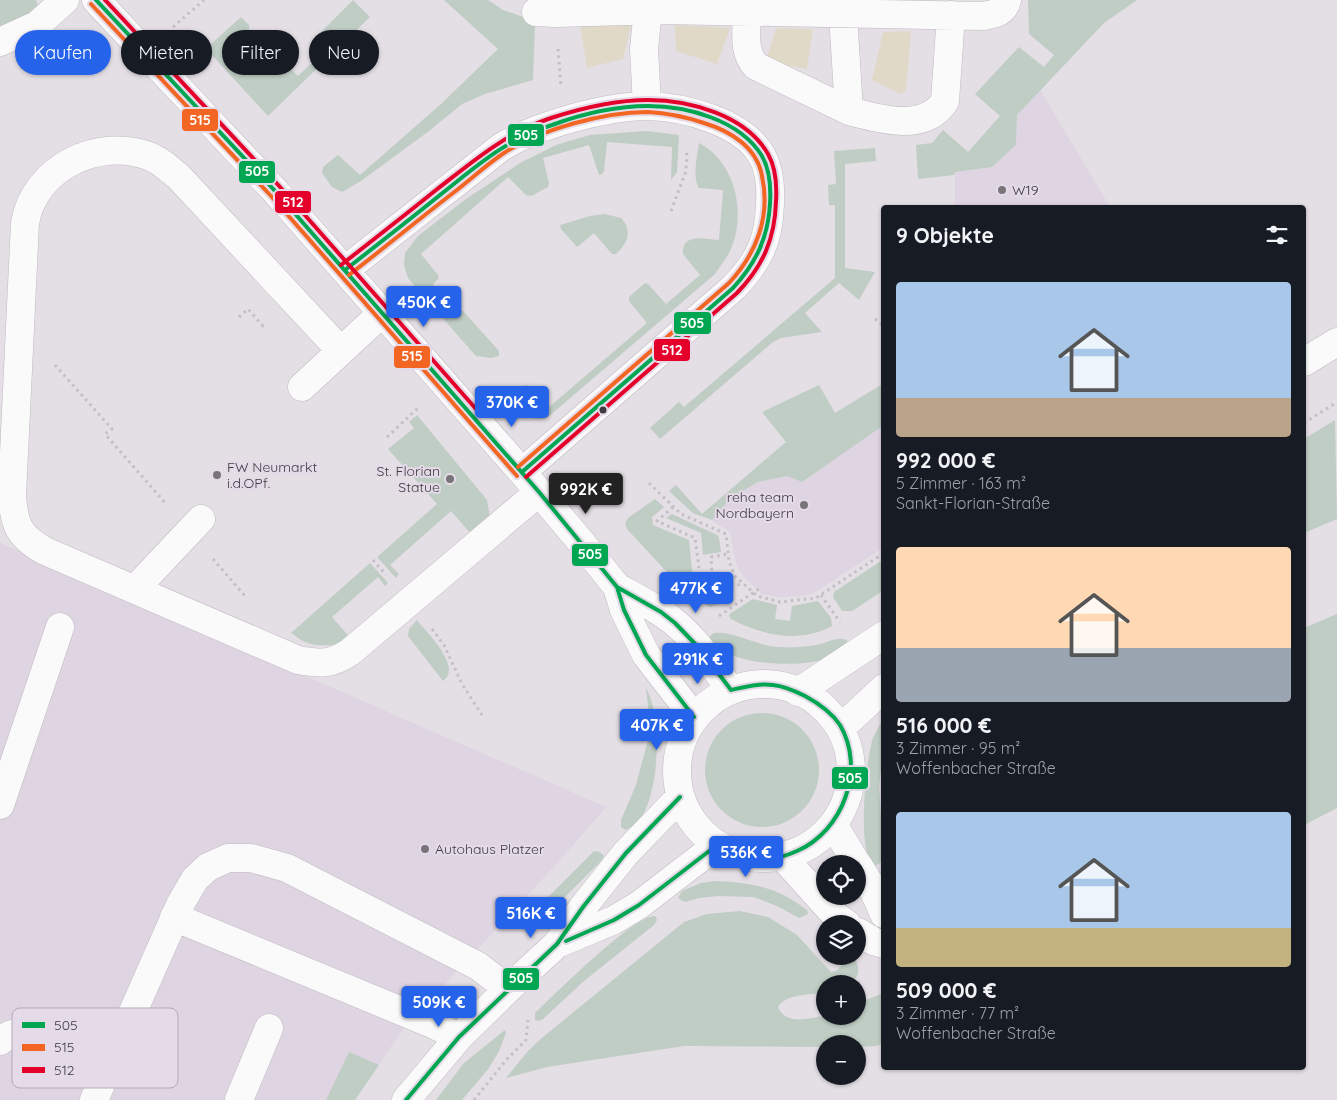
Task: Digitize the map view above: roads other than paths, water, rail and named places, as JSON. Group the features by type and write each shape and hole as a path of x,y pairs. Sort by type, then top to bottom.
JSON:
{"street":[{"path":"0,42 37,25 65,0"},
{"path":"96,0 276,192 522,472 618,587 655,608 675,623 700,650 731,690"},
{"path":"536,12 747,10 843,14 983,16 997,13 1004,9 1007,0"},
{"path":"647,106 644,49 648,10"},
{"path":"747,10 747,53 750,60 756,66 849,111 894,120 914,120 929,117 940,110 945,102 948,87 951,15"},
{"path":"843,14 849,111"},
{"path":"345,270 512,141 563,121 609,111 647,106 675,108 727,125 749,140 762,156 771,190 770,222 764,246 756,262 733,288 522,472"},
{"path":"341,351 178,176 150,156 130,152 93,154 76,158 48,178 32,200 25,222 12,495 14,517 18,530 31,544 298,660 320,664 336,661 350,652 539,492"},
{"path":"302,387 382,313"},
{"path":"1306,361 1337,342"},
{"path":"135,590 201,519"},
{"path":"618,587 624,610 646,655 694,718"},
{"path":"0,805 60,626"},
{"path":"798,692 881,637"},
{"path":"757,684 783,686 798,692 828,712 841,728 848,748 851,768 847,797 833,824 822,837 810,845 797,852 782,856 762,859 744,856 717,845 702,831 688,813 680,797 677,779 678,752 683,737 694,718 704,706 731,690 757,684"},
{"path":"841,728 881,691"},
{"path":"406,1100 459,1037 508,988 557,944 583,907 626,853 680,797"},
{"path":"833,824 852,855"},
{"path":"557,944 614,920 639,905 717,845"},
{"path":"782,856 835,915"},
{"path":"134,1008 174,917 195,879 208,866 228,858 251,858 287,868 478,966 508,988"},
{"path":"866,878 881,907"},
{"path":"174,917 430,1023 459,1037"},
{"path":"866,937 881,943"},
{"path":"238,1100 269,1028"},
{"path":"0,1041 12,1034"},
{"path":"94,1100 99,1088"}],"place":[{"name":"W19","path":"1002,190"},
{"name":"FW Neumarkt i.d.OPf.","path":"217,475"},
{"name":"St. Florian Statue","path":"450,479"},
{"name":"reha team Nordbayern","path":"804,505"},
{"name":"Autohaus Platzer","path":"425,849"}]}
